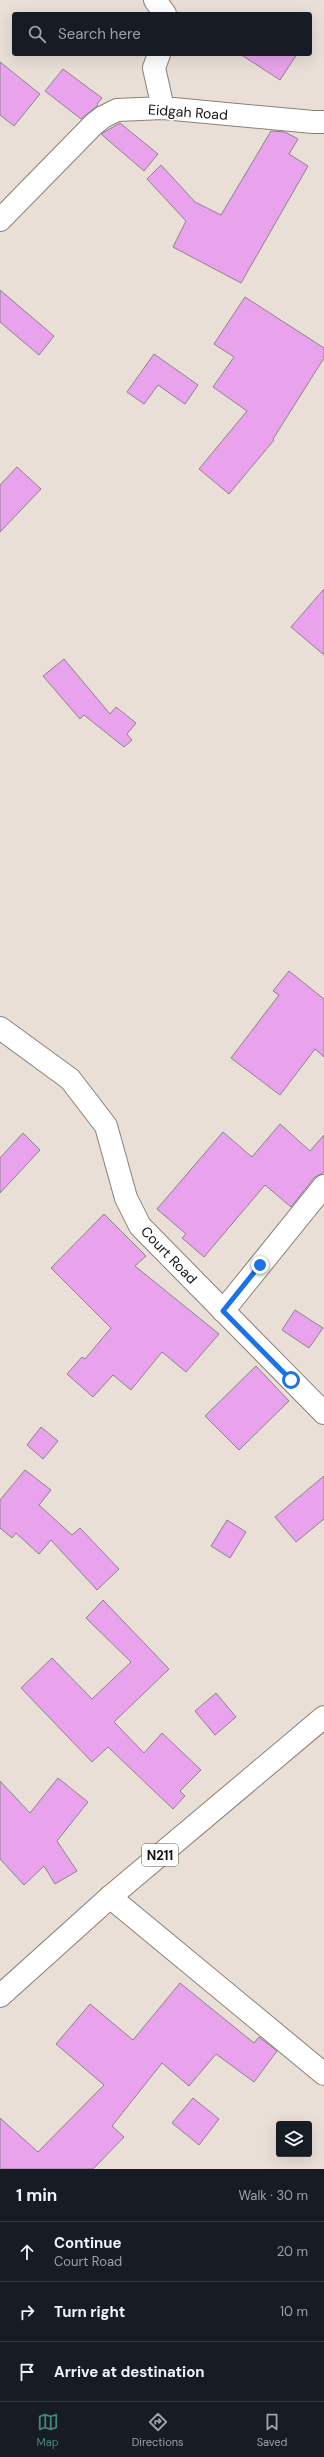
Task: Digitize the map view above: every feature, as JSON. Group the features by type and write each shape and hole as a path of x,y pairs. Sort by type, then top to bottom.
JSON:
{"main road":[{"path":"155,0 164,12"},
{"path":"158,56 154,68 163,108"},
{"name":"Eidgah Road","path":"0,220 103,117 117,110 163,108 324,122"},
{"name":"Court Road","path":"0,1028 70,1079 106,1126 126,1198 140,1226 324,1413"},
{"path":"223,1311 324,1186"},
{"name":"N211","path":"0,1996 110,1897 324,1717"},
{"path":"110,1897 324,2074"}],"building":[{"path":"243,56 296,56 280,80"},
{"path":"0,62 40,94 14,126 0,115"},
{"path":"63,69 102,98 97,104 98,105 81,119 45,91"},
{"path":"120,123 158,154 144,171 101,134"},
{"path":"271,131 285,132 298,139 289,154 308,166 241,283 173,247 186,221 147,179 161,165 195,202 221,215"},
{"path":"0,290 54,336 39,355 0,322"},
{"path":"245,297 324,348 324,358 273,439 274,440 229,494 199,469 247,411 213,387 234,357 214,344"},
{"path":"154,354 198,385 185,404 158,385 144,404 127,392"},
{"path":"17,467 41,489 0,532 0,485"},
{"path":"324,589 324,655 291,627"},
{"path":"64,659 110,714 116,707 136,723 127,734 132,740 124,747 84,715 80,719 43,676"},
{"path":"289,971 324,999 324,1057 315,1049 280,1095 231,1058 279,995 273,991"},
{"path":"280,1124 310,1151 324,1135 324,1172 314,1178 291,1207 265,1185 204,1257 182,1238 186,1234 157,1209 223,1132 252,1157"},
{"path":"23,1133 40,1150 0,1193 0,1158"},
{"path":"104,1214 146,1256 135,1266 219,1334 186,1372 162,1352 131,1390 113,1375 93,1397 67,1374 82,1357 85,1359 111,1328 51,1268"},
{"path":"295,1310 323,1328 309,1348 282,1330"},
{"path":"256,1366 289,1401 239,1450 205,1416"},
{"path":"41,1427 58,1441 43,1459 27,1445"},
{"path":"25,1470 51,1490 39,1505 72,1535 80,1528 119,1569 97,1590 51,1540 39,1554 16,1533 12,1538 0,1528 0,1500"},
{"path":"324,1476 324,1519 296,1542 275,1517"},
{"path":"227,1520 246,1532 230,1558 211,1546"},
{"path":"103,1600 169,1669 114,1722 144,1753 162,1733 201,1770 180,1791 185,1796 173,1809 108,1747 92,1762 21,1688 52,1658 92,1699 131,1662 86,1618"},
{"path":"216,1693 236,1717 215,1735 195,1711"},
{"path":"58,1778 88,1802 57,1841 77,1871 55,1884 44,1866 24,1885 0,1859 0,1781 30,1813"},
{"path":"180,1983 254,2043 259,2037 277,2051 254,2082 216,2054 189,2086 162,2063 112,2126 124,2137 93,2169 0,2169 0,2118 38,2152 104,2085 56,2044 90,2004 133,2040"},
{"path":"193,2098 219,2119 199,2145 172,2123"}],"route":[{"path":"260,1265 223,1311 291,1380"}]}
